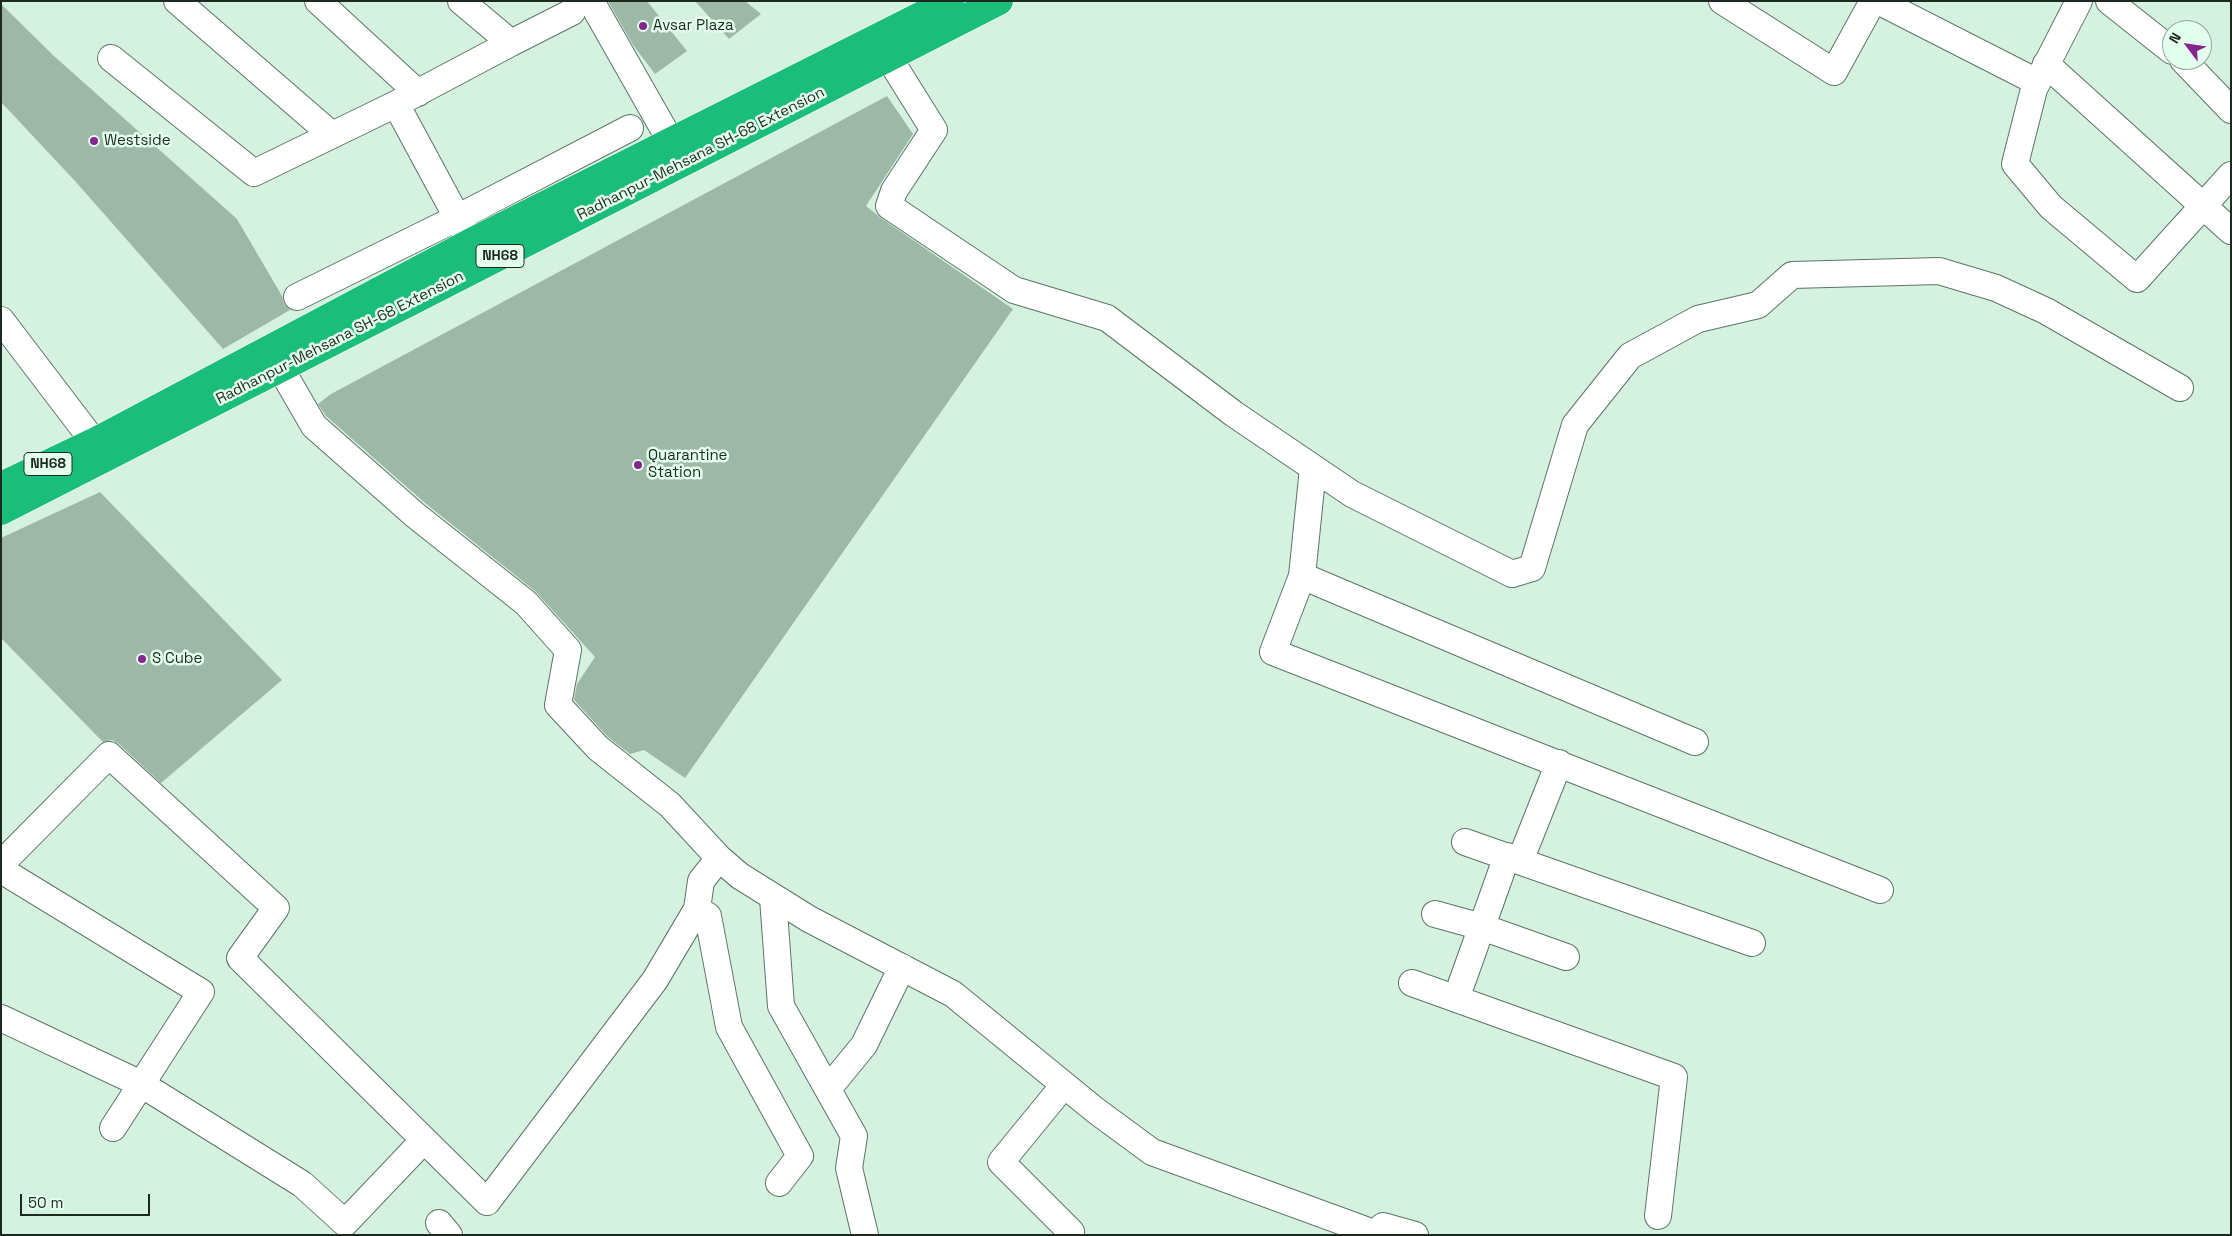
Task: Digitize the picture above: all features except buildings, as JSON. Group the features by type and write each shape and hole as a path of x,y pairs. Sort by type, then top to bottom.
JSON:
{"highway":[{"name":"NH68","path":"1,486 477,254 672,142 884,47 950,1"},
{"name":"Radhanpur-Mehsana SH-68 Extension","path":"1,511 281,369 477,254 884,47 999,1"}],"street":[{"path":"177,1 332,135"},
{"path":"318,1 407,99 457,218 477,254"},
{"path":"461,1 511,43"},
{"path":"1722,1 1834,72 1872,1"},
{"path":"1878,1 2041,73 2231,231"},
{"path":"2079,1 2041,73 2015,164 2051,208 2137,279 2231,175"},
{"path":"2109,1 2162,43"},
{"path":"111,58 254,173 407,99 582,7 672,142"},
{"path":"884,47 934,130 894,191 889,206 1014,290 1107,318 1234,414 1352,494 1512,574 1532,568 1575,425 1630,356 1698,319 1758,305 1792,275 1939,271 1987,285 2046,311 2180,388"},
{"path":"2193,70 2231,110"},
{"path":"297,297 457,218 630,128"},
{"path":"1,320 94,442"},
{"path":"281,369 314,426 415,515 526,603 568,650 558,705 598,748 670,805 719,858 740,876 809,920 953,994 1152,1152 1323,1225 1380,1235 1383,1226 1415,1235"},
{"path":"1313,468 1302,576 1273,652 1880,890"},
{"path":"1302,576 1695,742"},
{"path":"1,864 109,755 276,908 240,958 487,1202 655,980 697,909 701,881 719,858"},
{"path":"1456,999 1482,927 1558,763"},
{"path":"1465,842 1752,942"},
{"path":"1,870 201,992 113,1128"},
{"path":"773,898 781,1006 854,1136 848,1168 866,1235"},
{"path":"697,909 708,916 729,1027 800,1156 779,1183"},
{"path":"1435,914 1482,927 1566,958"},
{"path":"828,1088 864,1045 902,968"},
{"path":"1412,983 1674,1077 1658,1216"},
{"path":"1,1018 141,1084 302,1184 344,1223 424,1140"},
{"path":"1064,1084 1001,1162 1072,1232 1070,1235"}],"place":[{"name":"Avsar Plaza","path":"643,26"},
{"name":"Westside","path":"94,141"},
{"name":"Quarantine Station","path":"638,465"},
{"name":"S Cube","path":"142,659"}]}
